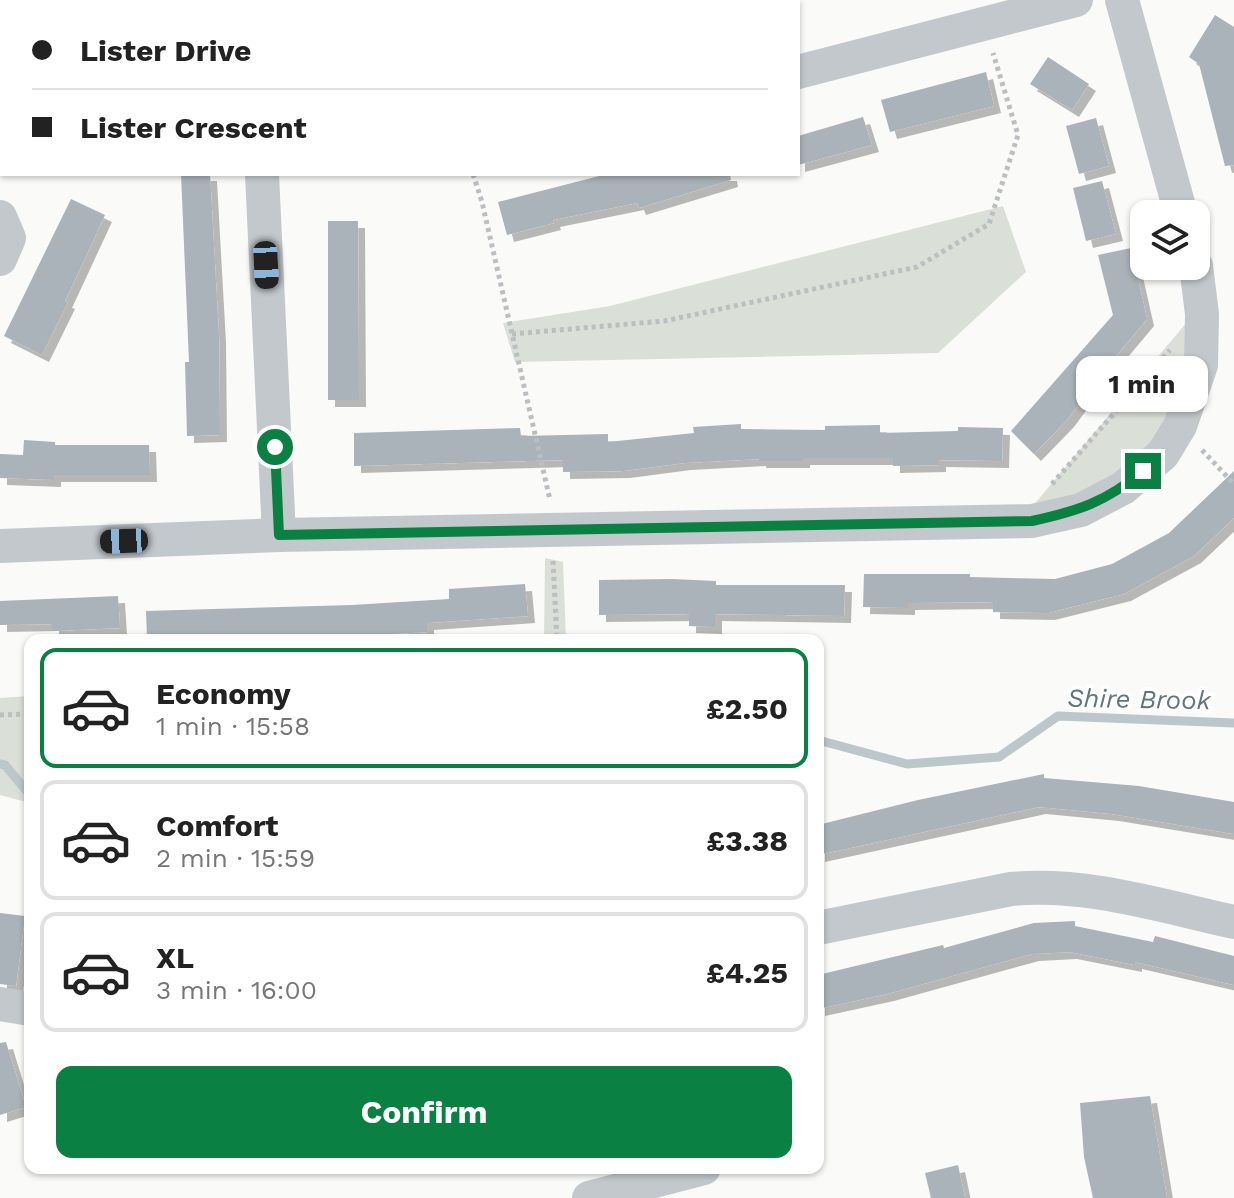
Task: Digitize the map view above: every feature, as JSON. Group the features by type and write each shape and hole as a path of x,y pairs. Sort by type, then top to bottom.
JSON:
{"street":[{"path":"800,71 1076,0"},
{"path":"1122,0 1177,200"},
{"path":"262,176 279,535"},
{"path":"0,217 9,238 0,259"},
{"path":"0,546 279,535 1032,521 1081,510 1123,488 1163,454 1180,426 1201,365 1202,314 1198,280"},
{"path":"824,927 1011,889 1043,886 1083,890 1234,922"},
{"path":"0,1004 24,1008"},
{"path":"589,1198 654,1189 690,1174"}],"path":[{"path":"512,334 664,321 917,267 989,224 1018,135 985,25"},
{"path":"474,176 557,530 552,574 557,634"},
{"path":"1032,521 1047,490 1202,314"},
{"path":"1180,426 1234,484"},
{"path":"0,715 24,714"}],"shaded area":[{"path":"1003,206 1026,272 938,353 515,362 503,323 610,306"},
{"path":"1187,322 1189,343 1168,422 1142,457 1104,489 1032,507"},
{"path":"545,558 563,562 566,634 544,634"},
{"path":"24,696 24,801 0,795 0,698"}],"building":[{"path":"1215,15 1234,27 1234,165 1225,166 1199,64 1189,57"},
{"path":"1048,57 1089,84 1072,110 1030,84"},
{"path":"986,72 994,106 890,132 881,100"},
{"path":"863,117 872,145 800,164 800,135"},
{"path":"1096,118 1109,166 1079,174 1066,126"},
{"path":"181,176 210,176 219,336 220,435 187,436 185,362 189,362"},
{"path":"599,176 730,176 731,180 639,208 637,203 553,220 554,223 507,235 498,202"},
{"path":"1102,181 1116,234 1086,241 1073,188"},
{"path":"71,199 105,215 42,355 4,336"},
{"path":"328,221 358,221 359,400 328,400"},
{"path":"1130,248 1130,280 1138,280 1147,319 1067,420 1034,454 1011,431 1113,315 1098,255"},
{"path":"741,424 741,429 825,430 825,426 880,425 880,433 958,431 958,427 1003,428 1002,461 939,460 939,465 893,466 893,458 759,459 684,463 623,471 563,472 563,460 354,466 354,433 520,428 521,436 608,434 608,442 694,433 693,427"},
{"path":"24,440 55,442 55,445 149,445 150,475 54,475 54,480 0,478 0,454 23,455"},
{"path":"1234,471 1234,518 1194,556 1124,594 1048,613 993,612 993,602 908,603 908,608 863,607 864,574 970,574 970,577 1055,579 1112,564 1169,533"},
{"path":"599,580 716,581 716,585 845,585 844,616 715,614 715,627 689,626 689,614 599,615"},
{"path":"525,584 528,616 427,623 427,632 392,634 147,634 146,611 449,599 449,589"},
{"path":"118,596 120,628 52,631 52,624 0,625 0,601"},
{"path":"1044,774 1044,778 1139,786 1234,802 1234,834 1112,814 1039,807 824,854 824,824"},
{"path":"0,913 24,916 16,986 0,984"},
{"path":"1075,921 1075,926 1153,942 1155,936 1234,956 1234,985 1135,962 1135,965 1070,952 1032,954 887,994 824,1008 824,974 943,945 944,948 1034,923"},
{"path":"6,1042 24,1108 0,1115 0,1043"},
{"path":"1150,1096 1167,1198 1093,1198 1084,1157 1080,1103"},
{"path":"958,1165 965,1198 931,1198 925,1173"}],"waterway":[{"name":"Shire Brook","path":"824,742 907,764 999,757 1058,716 1234,723"},
{"name":"Shire Brook","path":"0,764 5,765 24,788"}],"route":[{"path":"275,447 279,535 1032,521 1081,510 1123,488 1143,471"}]}
